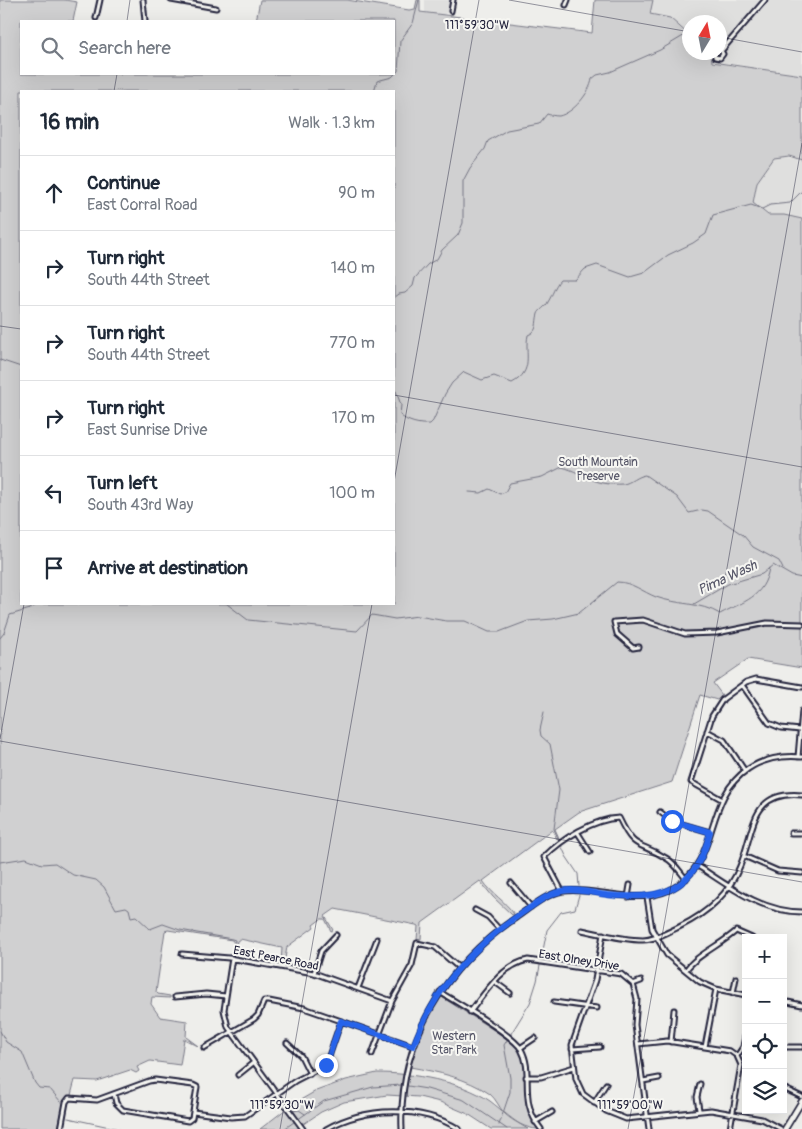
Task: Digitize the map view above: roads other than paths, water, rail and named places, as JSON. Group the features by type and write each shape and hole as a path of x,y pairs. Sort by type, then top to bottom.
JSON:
{"main road":[{"path":"785,1129 802,1101"}],"street":[{"path":"96,18 100,0"},
{"path":"143,0 146,20"},
{"path":"175,0 216,8"},
{"path":"451,12 453,0"},
{"path":"566,5 568,0"},
{"path":"727,43 765,0"},
{"path":"639,647 633,648 617,634 614,622 643,620 685,634 717,633 767,623 802,624"},
{"path":"721,799 691,782 717,704 742,684 760,679 802,687"},
{"path":"742,684 769,723 781,728 800,730"},
{"path":"402,1129 404,1087 413,1046 422,1024 440,992 458,967 500,929 544,898 562,891 647,897 666,892 686,879 698,866 721,799 734,780 745,771 771,758 800,757 802,711"},
{"path":"707,730 724,740 745,771"},
{"path":"582,930 643,940 656,937 691,921 715,904 729,886 744,856 756,816 767,801 787,794 802,795"},
{"path":"660,812 672,821 710,832"},
{"path":"562,891 544,858 590,826 620,818 633,841 667,858 686,879"},
{"path":"578,833 590,852"},
{"path":"791,833 802,833"},
{"path":"744,856 778,871 802,873"},
{"path":"698,866 729,886 766,906 802,912"},
{"path":"511,883 531,907"},
{"path":"628,897 630,885"},
{"path":"647,897 650,921 656,937 667,955 700,982 716,989 742,994"},
{"path":"475,910 488,917 500,929"},
{"path":"686,970 694,960 719,945 736,931 743,934"},
{"path":"603,934 597,970 574,1037 572,1049 576,1079 583,1094 615,1116 626,1119 699,1110 732,1113 762,1119 781,1129"},
{"path":"314,973 320,951 336,935"},
{"path":"358,988 377,939"},
{"path":"372,1054 392,1001 412,965 417,943 435,947 458,967"},
{"name":"East Pearce Road","path":"182,954 232,958 314,973 392,1001"},
{"path":"232,958 224,1010 230,1032 303,1129"},
{"name":"East Olney Drive","path":"495,982 519,962 528,960 621,974 633,984"},
{"path":"733,993 736,978"},
{"path":"641,981 633,984 638,999 635,1025 650,1129"},
{"path":"470,1012 495,982 510,993"},
{"path":"705,1047 716,989"},
{"path":"440,992 520,1048 525,1062 528,1102 535,1122 541,1129"},
{"path":"175,998 206,994 226,996"},
{"path":"204,1048 258,1015 264,1001 304,1008 413,1046"},
{"path":"554,1002 597,1008"},
{"path":"787,1002 802,1004"},
{"path":"671,1042 674,1010"},
{"path":"194,1112 231,1117 245,1116 276,1093 326,1065 341,1021"},
{"path":"520,1048 535,1038"},
{"path":"638,1044 671,1042 730,1051 737,1056 741,1065 730,1129"},
{"path":"286,1044 301,1056 310,1074"},
{"path":"572,1049 600,1047"},
{"path":"787,1047 802,1047"},
{"path":"737,1056 742,1050"},
{"path":"328,1060 334,1063"},
{"path":"238,1074 253,1063"},
{"path":"526,1077 541,1077 574,1067"},
{"path":"643,1081 660,1078"},
{"path":"61,1129 66,1102 69,1098 92,1101 155,1080 196,1086 194,1112 191,1121 123,1110 116,1102 114,1094"},
{"path":"594,1103 606,1084"},
{"path":"699,1110 697,1097 700,1084"},
{"path":"787,1090 802,1097"},
{"path":"326,1129 343,1121 370,1113 402,1112 436,1118 459,1129"},
{"path":"535,1122 552,1112"}],"waterway":[{"path":"395,74 398,71 400,41 413,23 419,0"},
{"path":"395,297 405,293 413,286 415,278 428,264 437,259 442,250 458,235 463,223 463,181 470,168 485,149 488,141 507,130 539,124 547,114 559,116 570,111 580,102 588,90 592,79 597,75 610,72 660,50 682,37"},
{"path":"374,90 377,81 394,75"},
{"path":"395,390 401,405 400,415 406,420 430,424 452,383 464,372 482,380 494,376 512,383 524,373 527,361 528,335 534,331 539,313 547,304 560,280 575,280 585,269 597,265 630,277 644,273 668,255 693,243 706,234 713,215 751,205 762,209 770,205 790,203 802,191"},
{"path":"0,360 20,367"},
{"path":"469,492 481,493 489,489 500,494 505,492 510,483 542,477 562,467 597,481 613,484 623,484 645,475 677,497 689,513 702,510 708,511 743,535 753,547 779,561 783,569"},
{"name":"Pima Wash","path":"694,604 728,584 762,574 773,565 792,576 802,578"},
{"name":"Pima Wash","path":"228,605 248,620 357,631 372,615 395,619 418,616 446,621 465,621 489,632 499,632 528,621 553,619 579,613 617,582 633,585 656,597 705,607 720,614 745,602 758,592 763,586 769,568"},
{"name":"Pima Wash","path":"0,638 4,633 10,615 36,605"},
{"path":"544,712 540,730 541,736 550,744 559,790 554,829 566,856 578,874 579,886"},
{"path":"0,862 26,858 42,864 55,863 73,875 96,880 104,887 116,909 126,907 129,909 131,917 136,916 150,929 163,924 180,930 235,940 233,956"},
{"path":"499,1125 510,1092 510,1078 504,1045 530,1003 537,981 547,930 561,912 575,909 579,895"},
{"path":"0,1031 6,1042 22,1052 39,1088 50,1089 61,1102"},
{"path":"284,1129 324,1101 373,1087 401,1085"},
{"path":"408,1086 427,1089 464,1100 507,1129"},
{"path":"292,1111 299,1110 305,1114"},
{"path":"68,1118 119,1129"}],"park label":[{"name":"South Mountain Preserve","path":"598,469"},
{"name":"Western Star Park","path":"454,1043"}]}
